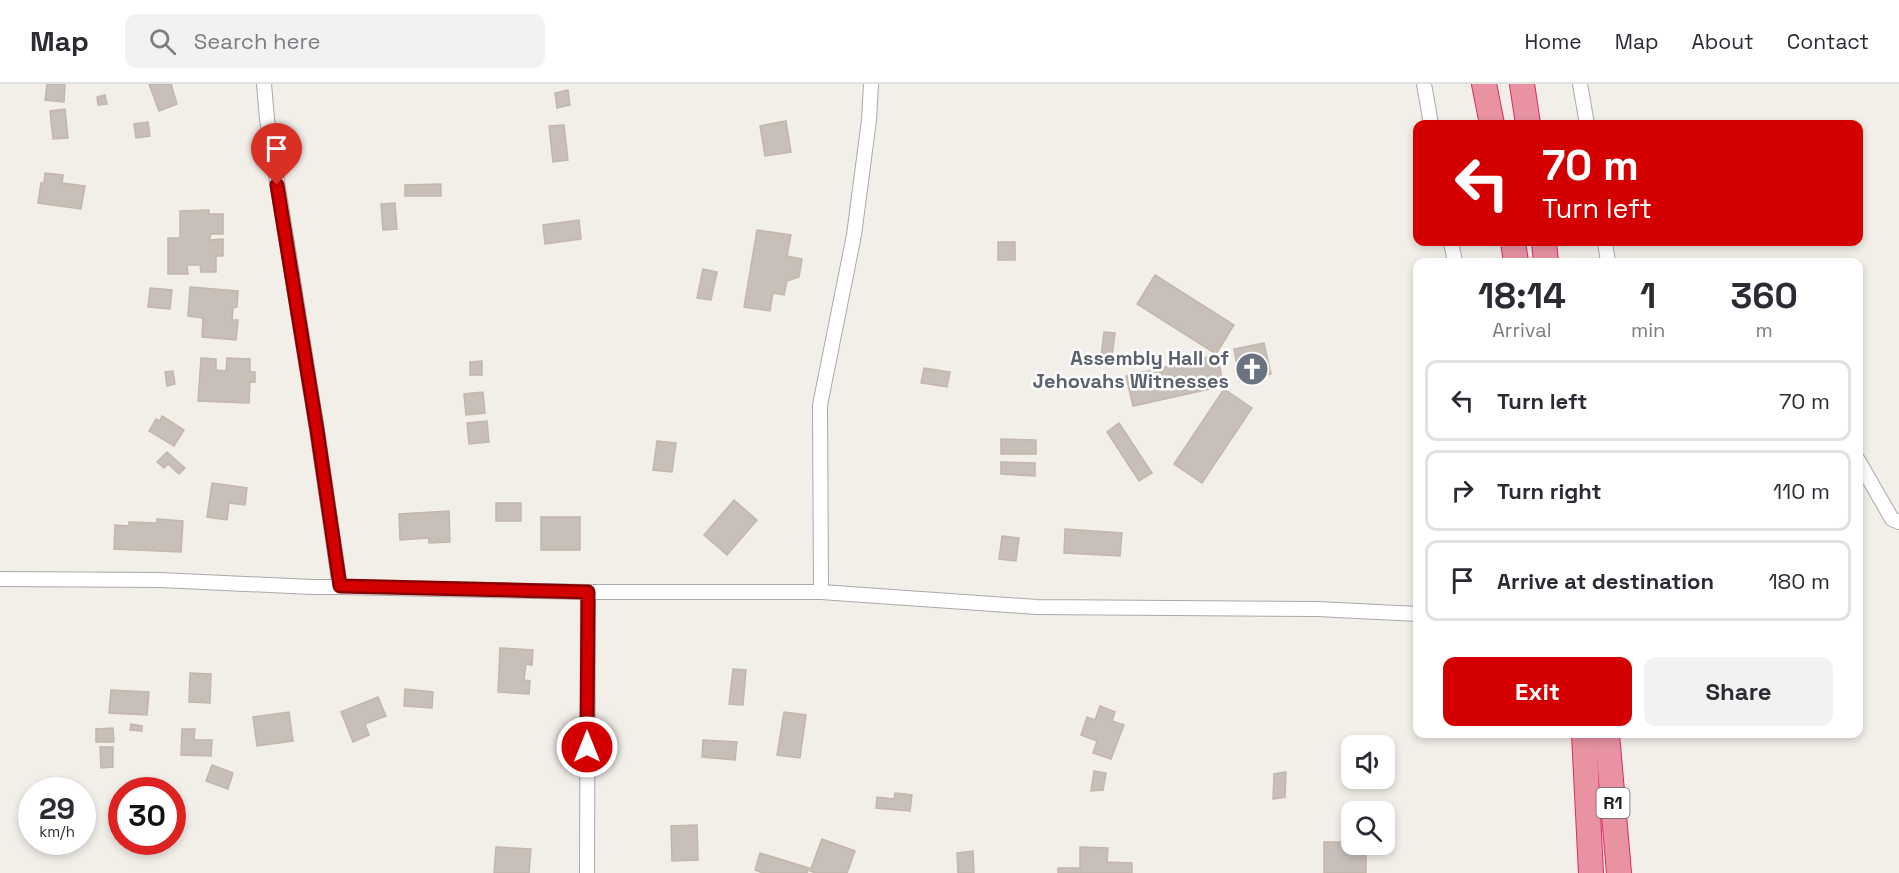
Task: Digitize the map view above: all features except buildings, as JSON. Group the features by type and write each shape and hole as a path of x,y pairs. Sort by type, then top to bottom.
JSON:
{"highway":[{"path":"1484,84 1491,120"},
{"path":"1522,84 1527,120"},
{"name":"R1","path":"1584,738 1591,873"},
{"name":"R1","path":"1607,738 1619,873"}],"street":[{"path":"264,84 267,119 340,586"},
{"path":"821,592 820,405 854,235 869,120 871,84"},
{"path":"1424,84 1430,120"},
{"path":"1580,84 1586,120"},
{"path":"1863,469 1892,519 1899,522"},
{"path":"0,579 160,580 312,587 711,594 821,592 1037,607 1317,609 1413,614"},
{"path":"587,873 588,592"}],"place":[{"name":"Assembly Hall of Jehovahs Witnesses","path":"1252,369"}],"route":[{"path":"277,185 340,586 588,592 587,747"}]}
